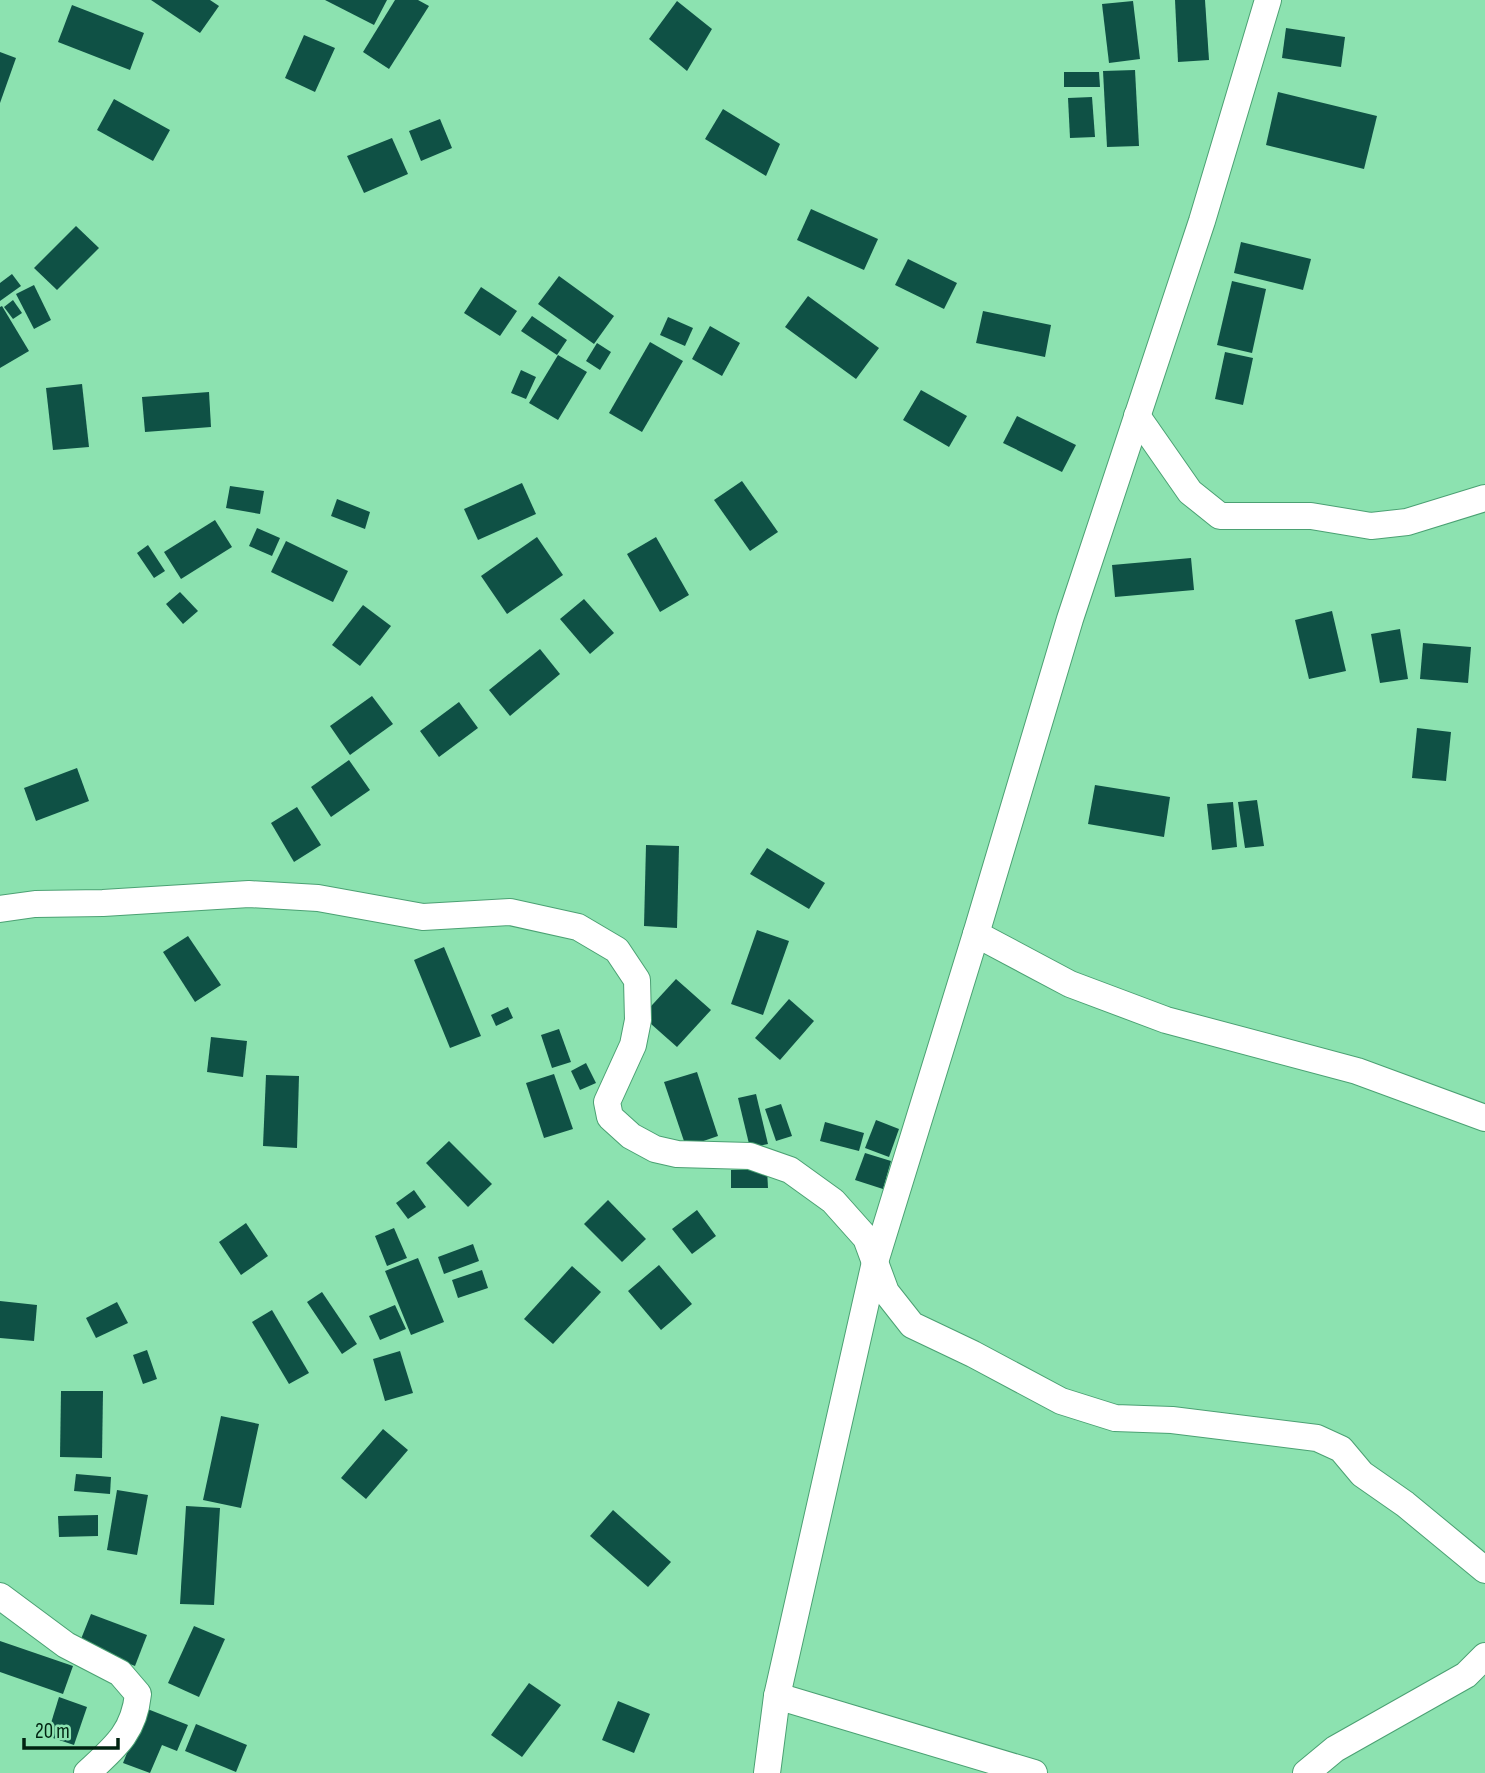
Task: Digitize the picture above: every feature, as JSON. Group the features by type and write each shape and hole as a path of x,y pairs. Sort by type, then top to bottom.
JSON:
{"street":[{"path":"767,1773 777,1696 875,1262 1070,619 1202,221 1268,0"},
{"path":"1138,416 1190,492 1220,516 1311,516 1371,526 1407,522 1485,498"},
{"path":"0,909 35,904 103,903 249,894 318,898 423,917 510,912 578,928 617,950 637,980 638,1020 633,1045 607,1101 610,1117 631,1136 655,1149 677,1154 750,1156 790,1170 833,1201 866,1238 886,1292 912,1325 1061,1401 1115,1418 1172,1420 1317,1438 1341,1449 1362,1474 1405,1504 1485,1570"},
{"path":"976,934 1070,984 1166,1020 1357,1071 1485,1118"},
{"path":"0,1596 66,1645 120,1673 138,1694 136,1713 122,1740 88,1773"},
{"path":"1306,1773 1335,1749 1466,1675 1485,1656"},
{"path":"777,1696 1034,1773"}],"building":[{"path":"151,0 210,0 219,6 200,33"},
{"path":"325,0 387,0 374,25"},
{"path":"395,0 418,0 429,6 389,69 363,52"},
{"path":"1175,0 1205,0 1209,60 1178,62"},
{"path":"677,1 712,29 687,71 649,39"},
{"path":"1133,1 1140,59 1109,63 1102,4"},
{"path":"72,5 144,33 130,70 58,42"},
{"path":"1286,28 1345,37 1341,67 1282,58"},
{"path":"304,35 335,48 315,92 285,78"},
{"path":"0,52 16,58 0,103"},
{"path":"1135,70 1139,146 1107,147 1103,71"},
{"path":"1064,72 1099,72 1100,87 1064,87"},
{"path":"1278,92 1377,116 1364,169 1266,145"},
{"path":"1092,97 1095,137 1070,138 1068,98"},
{"path":"114,99 170,130 153,161 97,130"},
{"path":"723,109 780,144 766,176 705,139"},
{"path":"440,119 452,148 421,161 409,131"},
{"path":"392,138 408,174 364,193 347,156"},
{"path":"811,209 878,239 864,270 797,240"},
{"path":"76,226 99,248 57,290 34,268"},
{"path":"1241,242 1311,259 1303,290 1234,273"},
{"path":"908,259 957,283 944,309 895,285"},
{"path":"12,274 21,286 0,301 0,283"},
{"path":"559,276 614,316 594,344 538,304"},
{"path":"1232,281 1266,289 1252,353 1217,345"},
{"path":"34,285 51,320 34,329 16,294"},
{"path":"481,287 517,311 500,336 464,313"},
{"path":"808,296 879,348 856,379 785,327"},
{"path":"13,300 22,313 13,319 4,307"},
{"path":"2,306 29,351 0,368 0,307"},
{"path":"983,311 1051,325 1045,357 976,343"},
{"path":"532,316 567,340 557,355 521,331"},
{"path":"668,317 693,328 685,346 660,335"},
{"path":"710,326 740,343 722,376 692,359"},
{"path":"650,342 683,361 642,432 609,413"},
{"path":"597,343 611,352 600,370 586,361"},
{"path":"1225,352 1253,358 1243,405 1215,399"},
{"path":"558,355 587,372 558,420 529,403"},
{"path":"521,370 536,377 526,399 511,393"},
{"path":"82,384 89,447 53,450 46,388"},
{"path":"921,390 967,416 949,447 903,420"},
{"path":"209,392 211,427 145,432 142,397"},
{"path":"1017,416 1076,445 1062,472 1003,443"},
{"path":"742,481 778,532 750,551 714,500"},
{"path":"522,483 536,514 478,540 464,509"},
{"path":"230,486 264,491 260,514 226,508"},
{"path":"337,499 370,512 365,529 331,516"},
{"path":"215,520 232,547 181,579 164,552"},
{"path":"257,528 280,538 272,556 249,546"},
{"path":"537,537 563,575 507,614 481,576"},
{"path":"656,537 689,595 660,612 627,554"},
{"path":"286,541 348,571 333,602 271,572"},
{"path":"148,545 165,571 154,578 137,553"},
{"path":"1191,558 1194,590 1115,597 1112,565"},
{"path":"180,592 198,611 183,624 166,604"},
{"path":"584,599 614,633 590,654 560,619"},
{"path":"363,605 391,626 360,666 332,645"},
{"path":"1332,611 1346,671 1309,679 1295,620"},
{"path":"1400,629 1408,679 1380,683 1371,634"},
{"path":"1423,643 1471,647 1468,683 1420,679"},
{"path":"540,649 560,674 510,716 489,690"},
{"path":"372,696 393,724 350,755 330,726"},
{"path":"459,702 478,728 439,757 420,731"},
{"path":"1417,728 1451,732 1446,781 1412,778"},
{"path":"349,760 370,790 331,817 311,787"},
{"path":"77,768 89,801 36,821 24,788"},
{"path":"1095,785 1170,797 1164,837 1088,824"},
{"path":"1257,800 1264,846 1245,848 1238,802"},
{"path":"1233,802 1237,847 1212,850 1207,804"},
{"path":"297,807 321,845 294,862 271,823"},
{"path":"646,845 679,846 677,928 644,926"},
{"path":"767,848 825,883 809,909 750,874"},
{"path":"757,930 789,941 763,1015 731,1004"},
{"path":"188,936 221,985 195,1002 163,952"},
{"path":"444,947 481,1036 450,1048 414,960"},
{"path":"676,979 711,1010 677,1047 642,1016"},
{"path":"789,999 814,1021 780,1060 755,1038"},
{"path":"508,1007 513,1018 496,1026 491,1015"},
{"path":"559,1029 571,1062 552,1068 541,1035"},
{"path":"211,1037 247,1041 243,1077 207,1072"},
{"path":"586,1063 596,1083 580,1090 571,1071"},
{"path":"697,1072 718,1136 686,1147 664,1082"},
{"path":"554,1074 573,1129 544,1138 526,1083"},
{"path":"266,1075 299,1076 297,1148 263,1146"},
{"path":"756,1094 768,1144 750,1148 738,1098"},
{"path":"781,1104 792,1136 776,1141 765,1109"},
{"path":"876,1120 899,1129 889,1157 865,1148"},
{"path":"825,1122 864,1133 859,1151 820,1141"},
{"path":"449,1141 492,1184 468,1207 426,1163"},
{"path":"865,1153 891,1161 883,1189 855,1180"},
{"path":"767,1169 768,1188 731,1188 731,1170"},
{"path":"414,1190 426,1207 408,1219 396,1203"},
{"path":"608,1200 646,1239 622,1262 584,1224"},
{"path":"697,1210 716,1236 692,1254 672,1229"},
{"path":"246,1223 268,1256 241,1275 219,1242"},
{"path":"394,1228 407,1258 387,1266 375,1236"},
{"path":"473,1244 479,1261 444,1274 438,1257"},
{"path":"418,1258 444,1322 411,1335 385,1271"},
{"path":"659,1265 692,1304 661,1330 628,1291"},
{"path":"572,1266 601,1292 553,1344 524,1319"},
{"path":"482,1270 488,1288 458,1298 452,1280"},
{"path":"322,1292 357,1344 342,1354 307,1302"},
{"path":"0,1301 37,1305 34,1341 0,1338"},
{"path":"117,1302 128,1323 96,1338 86,1318"},
{"path":"395,1305 406,1329 380,1340 369,1316"},
{"path":"272,1310 309,1373 289,1384 252,1322"},
{"path":"147,1350 157,1379 143,1384 133,1355"},
{"path":"400,1351 413,1393 385,1401 373,1359"},
{"path":"61,1391 103,1391 102,1458 60,1457"},
{"path":"221,1416 259,1424 241,1508 203,1500"},
{"path":"383,1429 408,1450 366,1499 341,1478"},
{"path":"76,1474 111,1477 110,1494 74,1491"},
{"path":"117,1490 148,1495 137,1555 107,1550"},
{"path":"186,1506 220,1508 214,1605 180,1604"},
{"path":"613,1510 671,1562 648,1587 590,1536"},
{"path":"98,1515 98,1536 59,1537 58,1516"},
{"path":"91,1614 147,1635 135,1666 79,1644"},
{"path":"194,1626 225,1639 199,1697 168,1683"},
{"path":"0,1641 73,1666 63,1694 0,1672"},
{"path":"529,1683 561,1705 522,1757 491,1735"},
{"path":"59,1697 87,1707 74,1745 47,1736"},
{"path":"618,1701 650,1714 634,1753 602,1740"},
{"path":"145,1708 188,1725 177,1751 162,1745 150,1773 123,1763"},
{"path":"196,1724 247,1745 236,1772 185,1751"}]}
